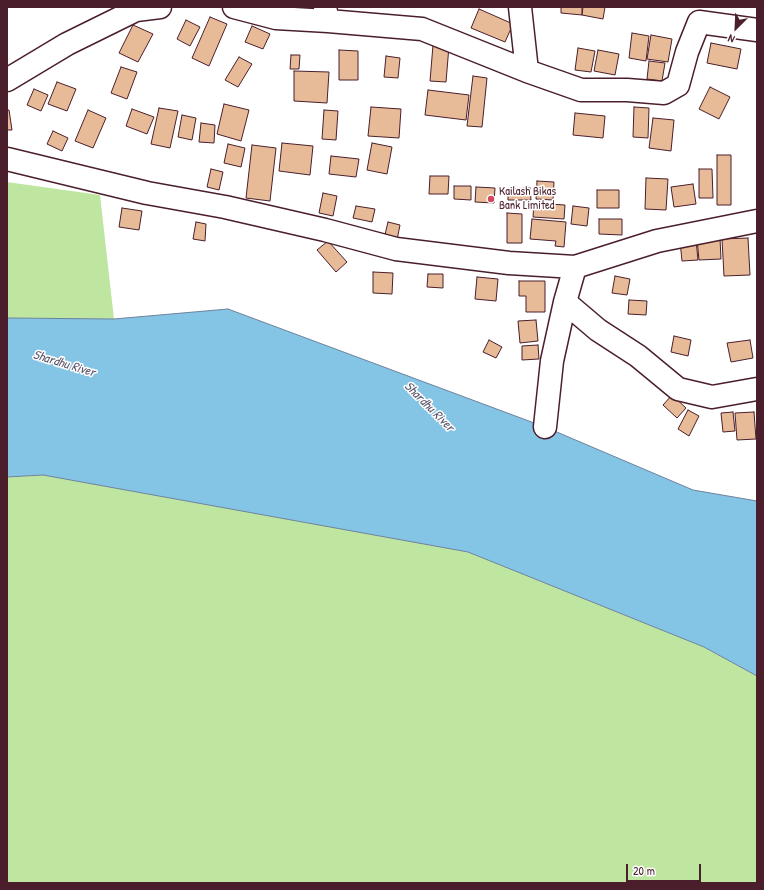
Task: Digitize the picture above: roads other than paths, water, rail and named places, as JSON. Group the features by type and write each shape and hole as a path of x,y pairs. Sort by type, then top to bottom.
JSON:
{"street":[{"path":"7,80 67,44 136,10 160,7"},
{"path":"234,7 276,18 327,14 422,29 527,71 581,90 626,90 664,93 678,85 687,52 701,14 757,30"},
{"path":"520,7 527,71"},
{"path":"7,159 147,193 225,207 325,230 396,249 509,263 575,266 657,240 757,220"},
{"path":"545,427 552,361 564,302 575,266"},
{"path":"564,302 598,330 638,356 678,389 712,397 757,389"}],"water":[{"name":"Shardhu River","path":"228,309 545,427 693,490 757,501 757,676 704,647 468,552 43,475 7,477 7,318 114,319"}],"place":[{"name":"Kailash Bikas Bank Limited","path":"491,199"}]}
